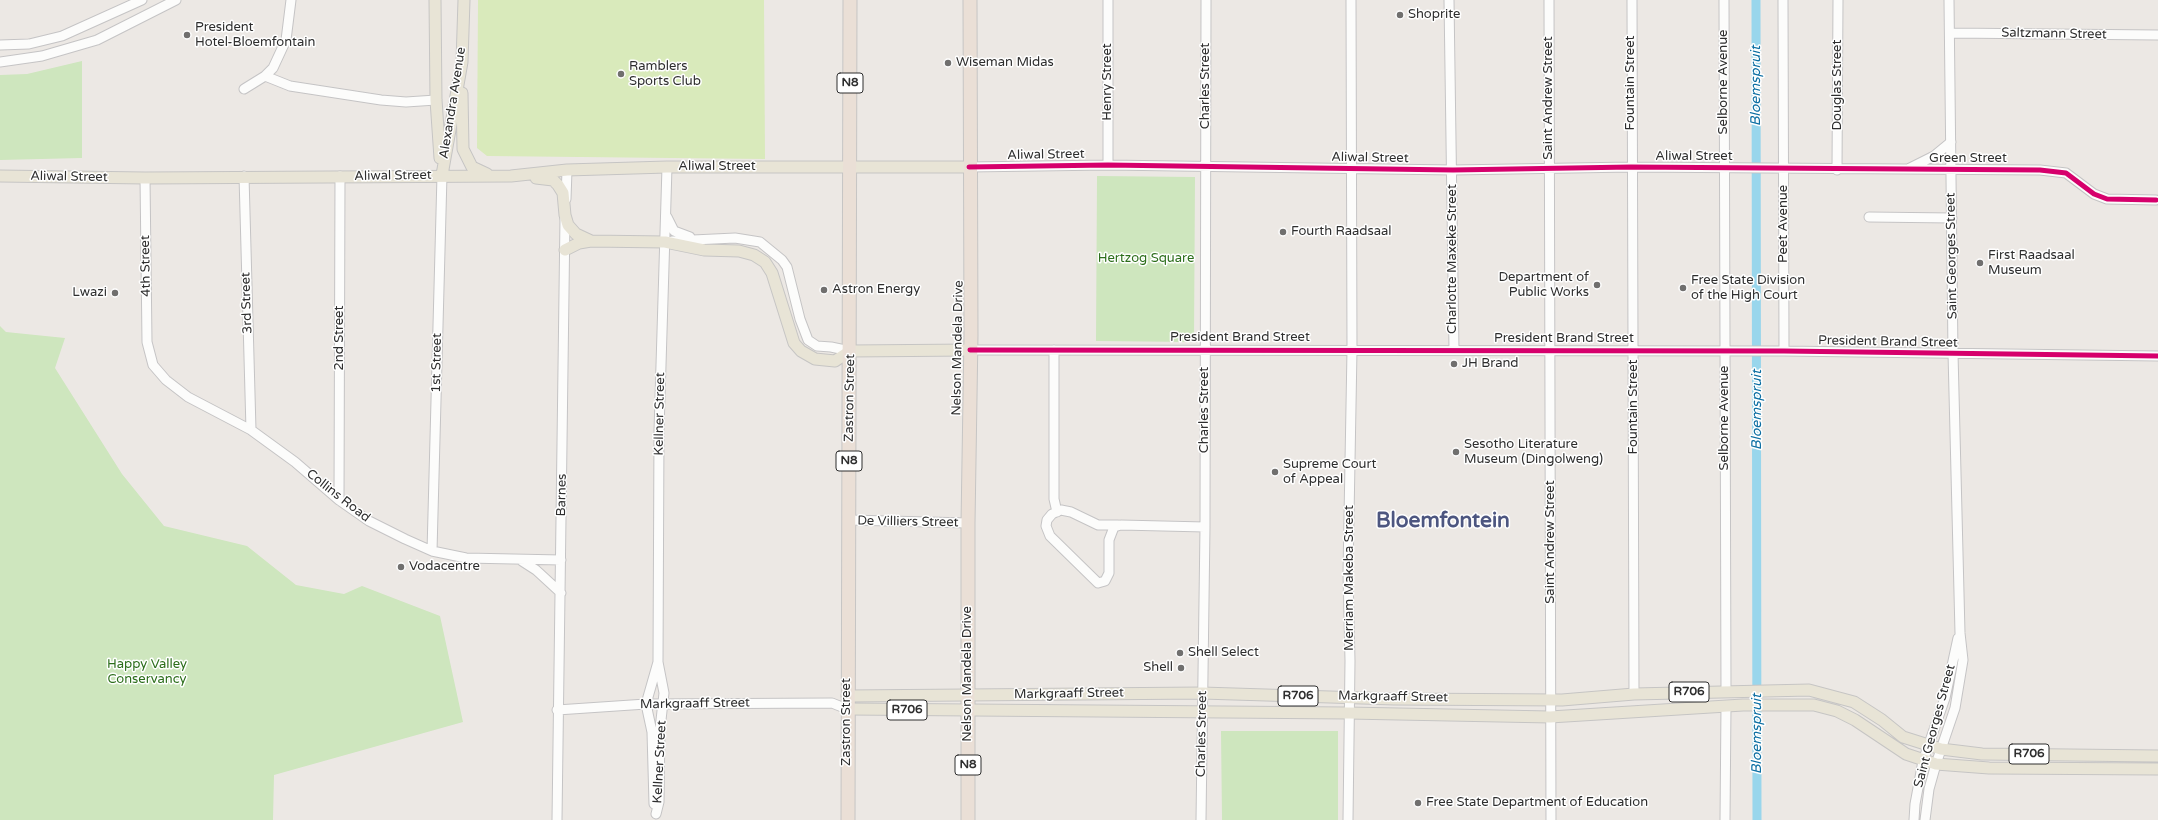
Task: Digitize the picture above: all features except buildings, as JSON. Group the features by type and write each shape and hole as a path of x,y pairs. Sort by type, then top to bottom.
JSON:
{"highway":[{"name":"Zastron Street","path":"848,820 847,703 850,351 850,0"},
{"name":"Nelson Mandela Drive","path":"968,820 967,711 970,350 970,0"}],"main road":[{"name":"Alexandra Avenue","path":"435,0 436,100 442,175"},
{"name":"Alexandra Avenue","path":"442,175 462,62 464,0"},
{"path":"462,62 463,149 472,167 490,175"},
{"name":"Aliwal Street","path":"0,176 144,178 244,176 511,176 567,170 667,166 969,167"},
{"path":"511,176 553,180 563,194 565,215 568,225 576,234 591,241"},
{"path":"565,250 575,244 591,241 665,242 704,250 739,251 754,255 765,262 772,273 790,332 801,351 814,359 835,361 850,351"},
{"name":"President Brand Street","path":"850,351 970,350"},
{"name":"Markgraaff Street","path":"847,703 968,696 1202,693 1550,700 1634,694 1781,690 1824,693 1854,702 1882,720 1903,737 1941,749"},
{"path":"1634,694 1641,710"},
{"name":"Markgraaff Street","path":"847,703 967,711 1348,713 1550,717 1641,710 1744,705 1814,705 1837,712 1855,720 1906,754 1923,761 1936,764"},
{"name":"R706","path":"1941,749 1982,754 2158,756"},
{"name":"R706","path":"1936,764 1989,768 2158,769"}],"street":[{"path":"0,45 29,44 62,36 142,0"},
{"path":"0,62 42,56 79,47 97,40 176,0"},
{"path":"244,89 265,76 273,68 286,40 291,0"},
{"name":"Henry Street","path":"1108,0 1108,165"},
{"name":"Charles Street","path":"1201,820 1205,527 1207,166 1206,0"},
{"name":"Merriam Makeba Street","path":"1348,820 1348,713 1350,661 1348,573 1352,350 1351,0"},
{"name":"Charlotte Maxeke Street","path":"1449,0 1453,170 1454,350"},
{"name":"Saint Andrew Street","path":"1549,0 1551,820"},
{"name":"Fountain Street","path":"1632,0 1631,167 1634,350 1634,694"},
{"name":"Selborne Avenue","path":"1724,0 1726,691"},
{"name":"Peet Avenue","path":"1782,0 1784,351"},
{"name":"Douglas Street","path":"1837,170 1838,0"},
{"name":"Saint Georges Street","path":"1925,820 1928,795 1936,764 1955,708 1960,686 1963,660 1960,632 1953,354 1949,0"},
{"path":"121,10 129,24"},
{"name":"Saltzmann Street","path":"1950,33 2158,35"},
{"path":"265,76 290,86 381,100 406,102 436,100"},
{"path":"1905,170 1934,156 1951,142"},
{"name":"Aliwal Street","path":"969,167 1108,165 1453,170 1631,167 1770,169"},
{"name":"Kellner Street","path":"656,817 659,802 660,729 664,704 663,688 658,662 659,431 667,166"},
{"name":"Green Street","path":"1770,169 1951,169 2057,171 2071,175 2094,194 2103,198 2156,200"},
{"name":"Barnes","path":"556,820 557,710 561,593 565,215 567,170"},
{"name":"1st Street","path":"432,551 442,175"},
{"name":"3rd Street","path":"244,176 251,430"},
{"name":"2nd Street","path":"339,500 340,176"},
{"name":"4th Street","path":"144,178 146,334 149,354"},
{"path":"666,214 674,231 678,234 701,238 748,240 760,242 769,248 787,267 800,319 808,340 817,346 831,346 850,351"},
{"path":"1869,217 1952,218"},
{"path":"665,242 701,238"},
{"name":"President Brand Street","path":"970,350 1634,350 2158,356"},
{"path":"1054,350 1054,499 1057,512"},
{"name":"Collins Road","path":"149,354 159,374 175,389 212,411 251,430 295,462 339,500 369,521 432,551 466,558 522,561 561,560"},
{"path":"1118,525 1112,530 1109,540 1109,573 1105,581 1098,583 1047,532 1047,520 1057,512 1071,512 1098,525 1118,525 1205,527"},
{"name":"De Villiers Street","path":"849,520 968,523"},
{"path":"522,561 536,570 561,593"},
{"name":"Saint Georges Street","path":"1914,820 1916,798 1923,761 1927,745 1945,698 1960,632"},
{"name":"Kellner Street","path":"656,817 652,788 652,732 646,704 658,662"},
{"name":"Markgraaff Street","path":"557,710 646,704 847,703"},
{"path":"1725,820 1726,706"}],"green space":[{"name":"Ramblers Sports Club","path":"478,0 764,0 765,159 487,156 477,148"},
{"path":"82,61 82,158 0,160 0,75 27,74"},
{"name":"Hertzog Square","path":"1097,176 1195,177 1194,342 1096,341"},
{"name":"Happy Valley Conservancy","path":"0,326 6,332 65,338 55,368 122,474 164,526 247,546 296,585 344,594 362,586 440,616 463,722 274,775 273,820 0,820"},
{"path":"1221,731 1338,731 1338,820 1222,820"}],"waterway":[{"name":"Bloemspruit","path":"1756,0 1757,820"}],"cycle path":[{"path":"969,167 1108,165 1453,170 1631,167 2040,170 2066,173 2094,194 2107,199 2156,200"},
{"path":"970,350 1784,351 2158,356"}],"place":[{"name":"Shoprite","path":"1400,15"},
{"name":"President Hotel-Bloemfontain","path":"187,35"},
{"name":"Wiseman Midas","path":"948,63"},
{"name":"Ramblers Sports Club","path":"621,74"},
{"name":"Fourth Raadsaal","path":"1283,232"},
{"name":"First Raadsaal Museum","path":"1980,263"},
{"name":"Department of Public Works","path":"1597,285"},
{"name":"Free State Division of the High Court","path":"1683,288"},
{"name":"Astron Energy","path":"824,290"},
{"name":"Lwazi","path":"115,293"},
{"name":"JH Brand","path":"1454,364"},
{"name":"Sesotho Literature Museum (Dingolweng)","path":"1456,452"},
{"name":"Supreme Court of Appeal","path":"1275,472"},
{"name":"Vodacentre","path":"401,567"},
{"name":"Shell Select","path":"1180,653"},
{"name":"Shell","path":"1181,668"},
{"name":"Free State Department of Education","path":"1418,803"}],"district":[{"name":"Bloemfontein","path":"1443,521"}]}
